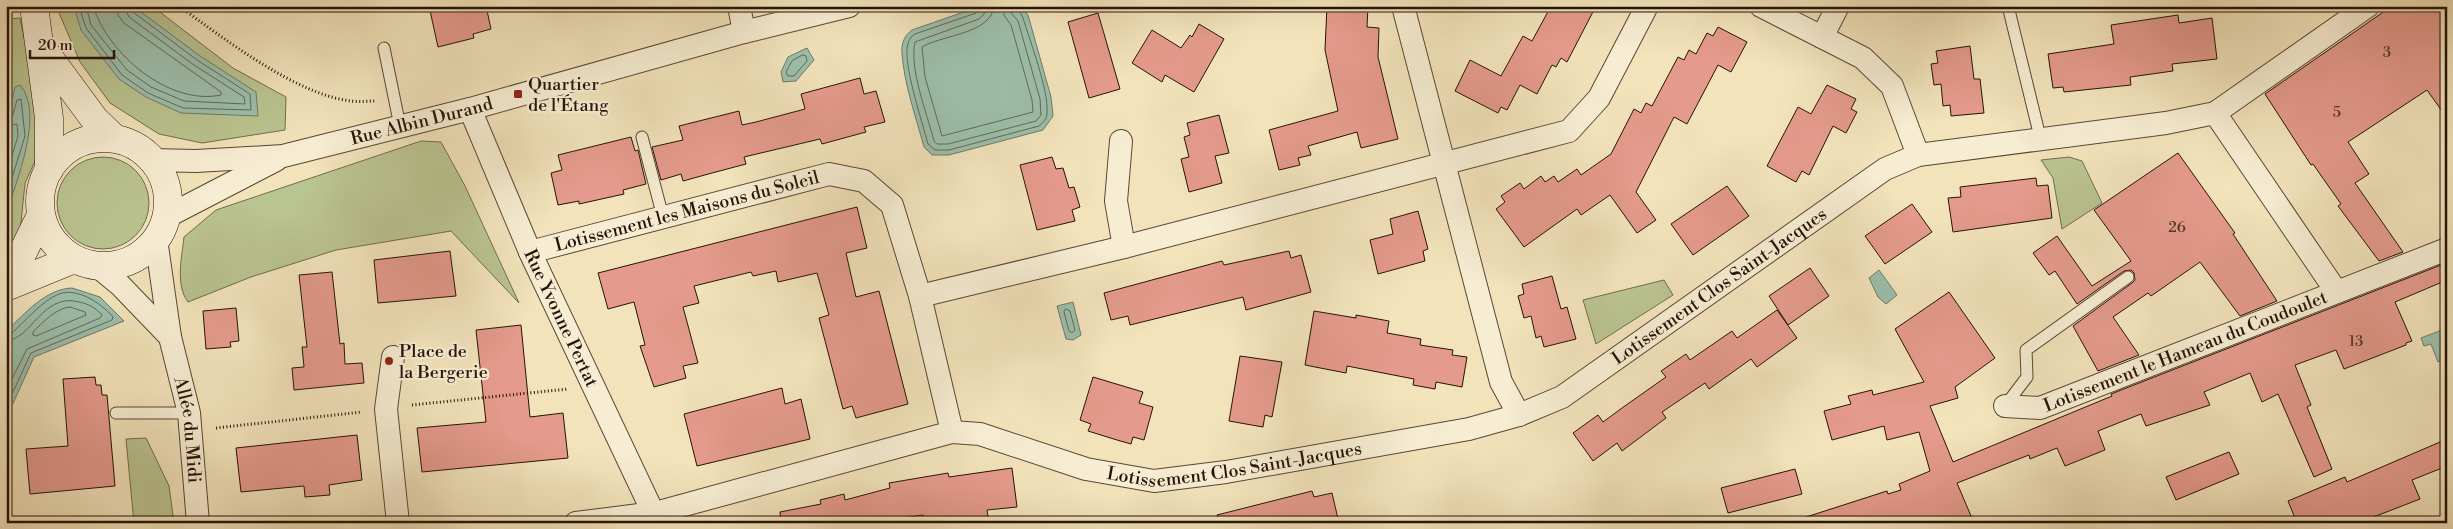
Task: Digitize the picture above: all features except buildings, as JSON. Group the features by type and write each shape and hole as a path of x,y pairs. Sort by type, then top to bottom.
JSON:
{"main road":[{"path":"34,6 41,46 49,118 49,170"},
{"path":"7,286 86,262 124,263 147,249 161,228 166,187 161,173 142,150 116,139 95,120 41,46"},
{"path":"7,286 41,215 42,184 49,170 58,158 78,145 100,138 116,139"},
{"path":"41,215 48,232 59,247 86,262"}],"street":[{"path":"739,6 744,32"},
{"name":"Rue Albin Durand","path":"152,160 196,161 283,156 470,109 744,32 849,6"},
{"path":"1403,6 1501,382 1519,415"},
{"path":"920,296 1124,247 1445,165 1569,131 1598,98 1648,6"},
{"path":"1761,6 1863,58 1892,86 1918,154"},
{"path":"1822,37 1838,6"},
{"name":"Lotissement Clos Saint-Jacques","path":"952,432 980,434 1086,469 1154,481 1226,472 1470,429 1519,415 1562,397 1885,169 1918,154 2192,120 2215,113 2368,6"},
{"name":"Rue Yvonne Pertat","path":"470,109 530,252 656,518"},
{"name":"Lotissement le Hameau du Coudoulet","path":"2215,113 2336,291"},
{"path":"1121,141 1116,201 1124,247"},
{"name":"Rue Albin Durand","path":"161,228 283,156"},
{"name":"Lotissement les Maisons du Soleil","path":"530,252 829,174 864,181 892,205 920,296 952,432"},
{"name":"Allée du Midi","path":"161,228 170,337 190,422 198,523"},
{"name":"Lotissement le Hameau du Coudoulet","path":"2004,406 2040,408 2447,248"},
{"name":"Allée du Midi","path":"86,262 120,285 170,337"},
{"path":"393,357 386,409 398,523"},
{"path":"576,523 656,518 952,432"}],"lane":[{"path":"2008,6 2041,140"},
{"path":"384,48 400,126"},
{"path":"642,137 663,217"},
{"path":"2004,406 2027,377 2026,350 2128,277"},
{"path":"116,412 190,422"}],"path":[{"path":"180,6 238,48 292,81 351,101 396,100"},
{"path":"6,61 6,72"},
{"path":"190,422 386,409 572,389 594,384"}],"shaded area":[{"path":"56,6 152,6 233,68 286,97 285,130 202,143 159,134 110,103 80,62"},
{"path":"20,18 43,130 36,159 25,183 20,232 6,262 6,110 12,78 12,41 8,19"},
{"path":"421,141 441,142 465,186 519,303 451,231 336,250 251,277 188,302 180,279 184,237 216,210"},
{"path":"103,157 121,160 136,170 146,185 149,203 146,221 136,236 121,246 103,249 85,246 70,236 60,221 57,203 60,185 70,170 85,160"},
{"path":"2069,157 2082,161 2102,203 2062,229 2053,178 2041,160"},
{"path":"1664,280 1673,295 1596,344 1583,300"},
{"path":"146,438 169,486 174,523 134,523 126,439"}],"water":[{"path":"74,6 133,6 200,56 256,92 258,116 181,113 146,97 119,79 81,30"},
{"path":"981,6 1020,6 1028,15 1051,97 1053,116 1043,130 949,155 932,155 924,147 905,77 903,43 907,34 912,30"},
{"path":"807,48 814,60 796,81 783,82 781,72 788,57"},
{"path":"20,85 27,97 30,112 29,130 21,167 6,214 6,125 15,87"},
{"path":"1879,270 1897,295 1886,304 1878,297 1869,278"},
{"path":"72,288 100,297 124,321 34,357 6,419 6,331 44,298 62,289"},
{"path":"1073,302 1081,335 1073,340 1066,339 1057,306"},
{"path":"2442,330 2447,342 2447,358 2438,362 2431,344 2424,346 2421,338"}],"place":[{"name":"Quartier de l'Étang","path":"518,94"},
{"name":"Place de la Bergerie","path":"389,361"}]}
